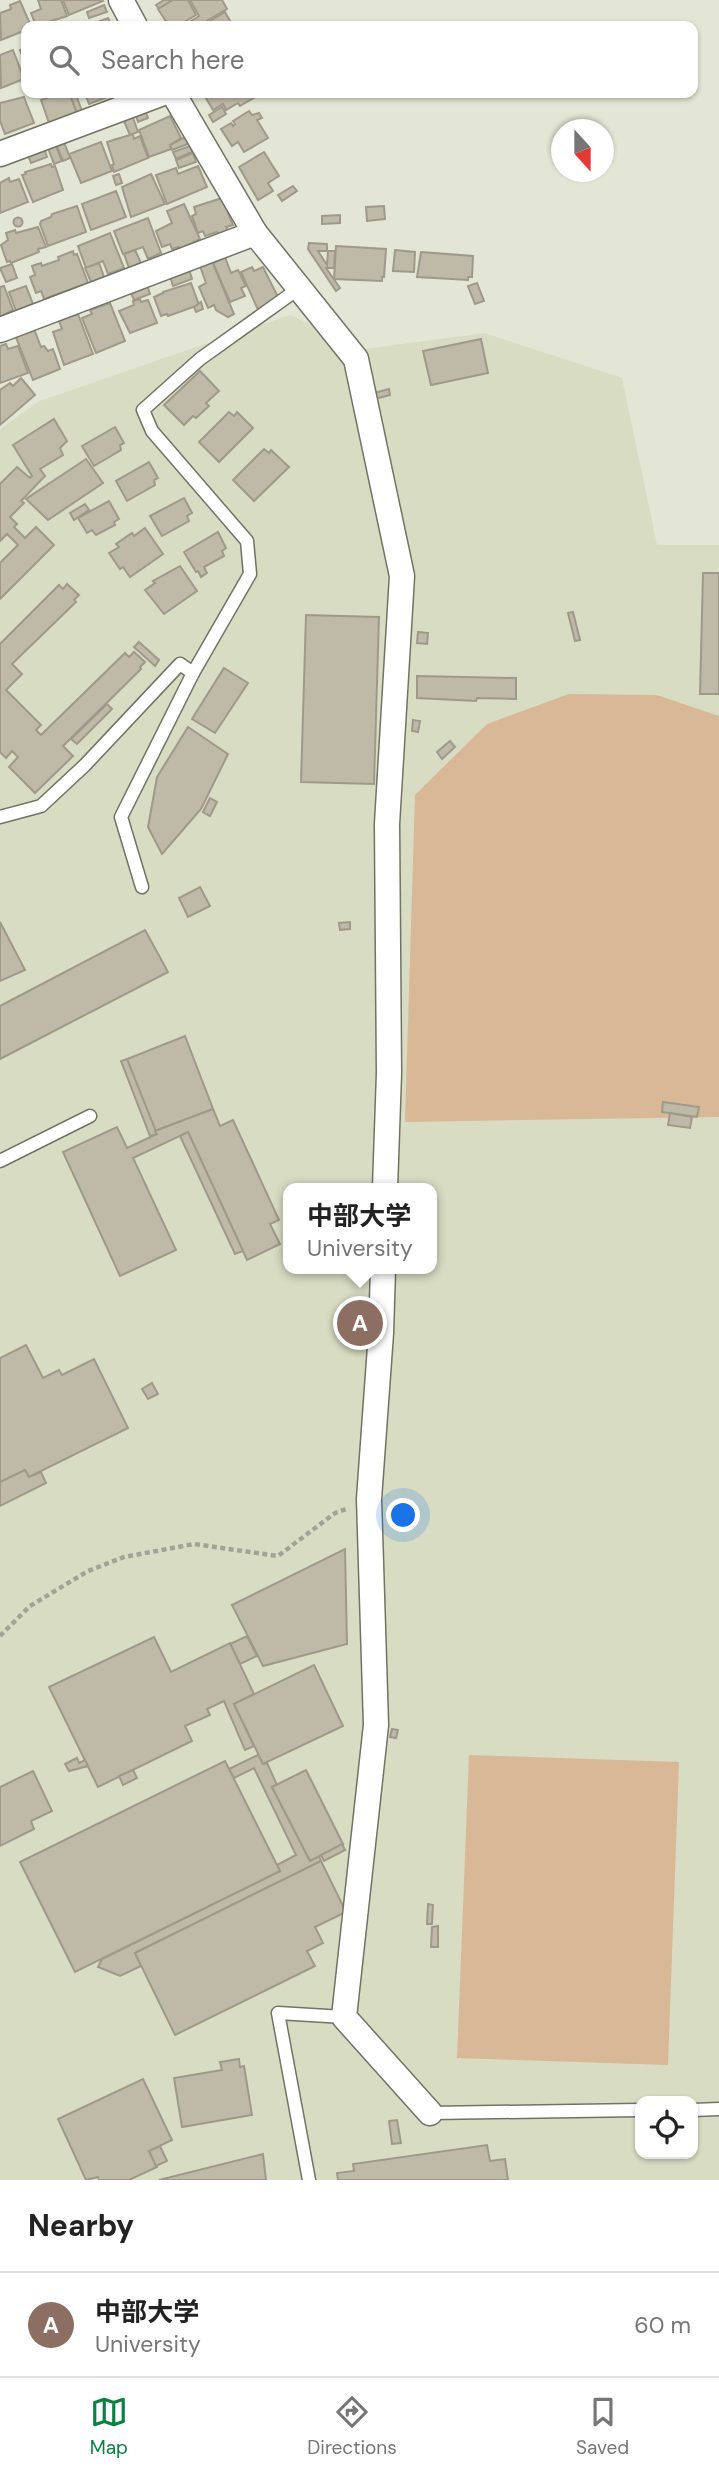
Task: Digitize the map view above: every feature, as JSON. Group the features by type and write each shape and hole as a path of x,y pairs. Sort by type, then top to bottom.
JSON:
{"street":[{"path":"121,0 132,21"},
{"path":"0,154 150,98"},
{"path":"176,98 255,233 356,359 402,576 387,824 389,1073 386,1183"},
{"path":"0,330 255,233"},
{"path":"383,1274 382,1334 369,1499 376,1725 344,2017 430,2113"}],"lane":[{"path":"142,887 121,817 193,673 250,574 247,541 152,431 143,410 200,359 298,289"},
{"path":"0,817 40,806 85,765 180,664 193,673"},
{"path":"0,1161 90,1116"},
{"path":"309,2180 278,2013 344,2017"},
{"path":"698,2110 719,2109"},
{"path":"430,2113 635,2110"}],"path":[{"path":"0,1636 30,1606 88,1571 124,1557 194,1544 278,1556 335,1513 369,1499"}],"shaded area":[{"path":"290,315 365,349 485,333 622,378 657,545 719,545 719,2180 0,2180 0,429 39,401"},
{"path":"569,694 657,695 719,716 719,1117 405,1122 415,795 487,724"},
{"path":"469,1755 679,1762 668,2065 457,2058"}],"building":[{"path":"38,0 61,0 67,16 52,21 34,21 31,13 41,9"},
{"path":"63,0 102,0 103,1 69,15"},
{"path":"164,0 173,0 159,9 156,5"},
{"path":"173,0 188,0 196,15 186,21 166,21 158,9"},
{"path":"190,0 222,0 227,9 207,21 191,21 199,16"},
{"path":"20,1 29,21 21,21 21,32 1,40 0,13 11,9 10,5"},
{"path":"104,5 107,12 89,18 87,12"},
{"path":"225,12 230,21 210,21"},
{"path":"13,50 21,71 21,80 1,88 0,55"},
{"path":"24,98 34,123 5,134 0,121 0,103"},
{"path":"71,98 77,113 49,123 41,100"},
{"path":"71,98 77,98 82,111 77,113"},
{"path":"87,98 105,98 89,104"},
{"path":"206,98 254,98 240,106 238,103 226,110 223,104 213,110"},
{"path":"222,107 226,114 213,122 209,115"},
{"path":"249,111 252,115 259,113 262,118 257,120 268,138 244,152 238,142 232,146 221,129 231,123 233,126 233,121"},
{"path":"146,113 148,118 138,122 136,116"},
{"path":"132,115 138,132 130,135 123,119"},
{"path":"170,116 181,138 170,145 171,149 149,157 139,130"},
{"path":"133,134 134,139 140,136 148,158 114,172 107,142"},
{"path":"185,137 188,144 172,150 170,145"},
{"path":"64,142 70,158 63,161 56,144"},
{"path":"101,142 112,171 81,183 69,154"},
{"path":"56,146 62,161 54,164 48,148"},
{"path":"190,146 192,152 176,159 173,152"},
{"path":"44,148 47,157 31,163 28,155"},
{"path":"264,152 279,176 268,183 273,191 258,200 239,167"},
{"path":"193,153 196,162 179,168 176,160"},
{"path":"51,164 52,167 55,166 63,190 33,202 22,175"},
{"path":"198,166 207,187 167,204 156,175 176,168 178,174"},
{"path":"119,174 122,183 116,185 113,176"},
{"path":"151,174 165,204 131,217 122,187"},
{"path":"9,178 10,182 19,179 28,202 0,213 0,183"},
{"path":"293,186 297,191 282,201 278,195"},
{"path":"116,191 126,217 91,230 82,204"},
{"path":"222,198 233,225 226,227 228,231 218,235 217,232 205,236 203,231 198,233 192,216 196,214 194,207"},
{"path":"184,204 200,239 180,249 172,249 170,244 162,247 156,231 172,223 167,211"},
{"path":"77,206 86,232 48,246 41,221 52,214"},
{"path":"384,206 385,219 367,221 366,207"},
{"path":"340,215 340,223 322,224 322,216"},
{"path":"18,218 22,222 18,226 14,222"},
{"path":"148,218 161,253 148,259 143,247 123,254 114,231"},
{"path":"38,227 46,247 11,263 7,262 1,245 8,240 6,233"},
{"path":"110,233 124,268 108,274 103,261 86,268 78,246"},
{"path":"309,243 327,244 327,251 318,251 327,265 328,251 335,251 334,268 326,268 340,288 336,291 308,249"},
{"path":"336,246 386,249 382,281 334,279"},
{"path":"135,250 141,263 129,268 124,254"},
{"path":"395,250 415,252 414,272 393,271"},
{"path":"73,251 74,255 77,254 88,283 44,299 41,291 36,293 30,277 35,275 32,266 41,263 42,266 59,260 58,257"},
{"path":"421,252 473,256 472,277 468,277 468,280 417,277"},
{"path":"225,257 231,273 238,270 246,286 241,288 245,296 230,302 213,263"},
{"path":"212,261 234,314 228,317 216,310 214,305 208,308 199,287 206,283 200,266"},
{"path":"99,263 104,277 91,282 85,268"},
{"path":"12,264 17,278 6,282 0,268"},
{"path":"252,267 254,271 263,267 280,301 259,312 241,272"},
{"path":"189,269 192,279 173,286 170,276"},
{"path":"191,283 199,305 161,316 154,297"},
{"path":"477,283 484,301 475,304 468,286"},
{"path":"147,285 150,294 134,300 130,291"},
{"path":"4,286 13,310 0,317 0,287"},
{"path":"26,286 33,304 16,311 9,292"},
{"path":"140,299 141,302 148,300 157,323 130,333 119,311 134,305 133,301"},
{"path":"201,302 203,309 196,312 194,307"},
{"path":"110,303 125,341 96,353 82,318 92,314 90,310"},
{"path":"78,314 93,354 64,365 53,332 62,329 59,321"},
{"path":"34,329 41,347 44,346 48,351 53,349 60,369 33,380 15,335"},
{"path":"481,339 488,373 431,385 423,351"},
{"path":"6,344 8,349 18,346 28,373 0,383 0,346"},
{"path":"200,371 219,391 206,403 209,406 184,425 164,405"},
{"path":"21,378 35,395 0,425 0,390 10,383 13,386"},
{"path":"389,389 390,395 375,399 374,393"},
{"path":"229,412 234,416 237,412 253,428 219,462 199,442"},
{"path":"54,419 67,441 60,448 63,455 40,469 45,476 10,517 17,524 14,527 25,538 36,527 54,545 0,599 0,563 18,545 7,534 0,541 0,484 17,467 30,478 32,476 13,445"},
{"path":"115,427 124,443 120,445 121,450 94,466 82,446"},
{"path":"264,449 269,453 271,450 289,467 254,501 233,480"},
{"path":"86,459 103,483 48,520 26,499"},
{"path":"149,462 158,478 154,480 155,485 127,501 116,481"},
{"path":"184,498 192,513 187,516 189,521 162,536 150,516"},
{"path":"109,501 119,519 114,522 115,525 96,535 92,530 87,533 78,518"},
{"path":"85,504 89,510 74,520 70,513"},
{"path":"145,528 163,554 130,577 123,567 120,569 109,553 119,547 116,544"},
{"path":"218,532 226,548 222,551 224,556 204,567 207,573 201,577 184,552"},
{"path":"180,566 197,591 164,614 145,590 155,583 153,581"},
{"path":"703,573 719,573 719,694 700,694"},
{"path":"67,584 79,595 74,600 76,602 12,664 22,674 6,690 41,725 36,730 41,735 125,653 129,657 134,652 145,662 63,746 73,756 35,793 9,767 18,757 12,751 6,758 0,752 0,644 59,585 63,589"},
{"path":"573,612 580,640 575,641 568,613"},
{"path":"306,615 379,617 374,784 301,782"},
{"path":"418,632 428,633 427,644 417,643"},
{"path":"139,642 159,660 155,666 134,647"},
{"path":"224,668 248,683 215,733 192,719"},
{"path":"417,676 516,678 516,699 477,698 476,701 417,698"},
{"path":"107,704 112,709 77,744 71,739"},
{"path":"413,720 420,721 418,732 412,731"},
{"path":"188,727 228,754 201,809 162,854 148,827 157,777"},
{"path":"450,741 455,747 442,759 437,752"},
{"path":"210,798 217,802 210,816 203,812"},
{"path":"200,887 210,906 188,917 179,898"},
{"path":"0,922 25,970 0,981"},
{"path":"350,922 350,929 340,930 339,923"},
{"path":"145,930 168,972 0,1059 0,1006"},
{"path":"185,1036 213,1109 155,1131 127,1059"},
{"path":"127,1059 157,1134 150,1136 121,1061"},
{"path":"663,1102 699,1107 697,1117 662,1112"},
{"path":"213,1109 220,1126 233,1120 279,1220 270,1224 280,1244 247,1260 188,1132 133,1158 176,1250 120,1276 63,1152 117,1127 127,1148 157,1134 155,1131"},
{"path":"670,1113 692,1117 690,1128 668,1125"},
{"path":"188,1132 243,1251 235,1254 180,1136"},
{"path":"26,1345 43,1378 59,1370 62,1375 94,1359 128,1428 29,1477 25,1470 0,1482 0,1358"},
{"path":"152,1383 158,1394 148,1399 142,1389"},
{"path":"25,1470 29,1477 41,1472 46,1483 0,1506 0,1482"},
{"path":"345,1549 347,1644 263,1666 232,1605"},
{"path":"247,1636 257,1656 240,1664 230,1644"},
{"path":"154,1637 171,1672 230,1643 254,1694 234,1704 254,1746 245,1750 224,1701 207,1709 210,1715 185,1726 192,1741 98,1787 49,1687"},
{"path":"314,1665 343,1726 263,1764 234,1704"},
{"path":"392,1729 398,1730 396,1738 390,1737"},
{"path":"258,1755 263,1764 267,1763 277,1785 272,1787 310,1861 319,1856 321,1861 135,1953 141,1966 120,1976 98,1967 102,1959 280,1871 277,1865 296,1855 254,1768 234,1778 229,1769"},
{"path":"77,1758 79,1763 85,1760 88,1766 69,1771 65,1764"},
{"path":"225,1761 280,1871 75,1972 20,1862"},
{"path":"133,1770 137,1778 123,1785 119,1776"},
{"path":"306,1770 343,1844 310,1861 272,1787"},
{"path":"33,1771 52,1811 31,1821 34,1829 0,1846 0,1787"},
{"path":"342,1844 345,1850 324,1861 321,1855"},
{"path":"321,1861 346,1912 315,1927 323,1943 307,1951 315,1966 175,2035 135,1953"},
{"path":"428,1904 433,1905 432,1924 427,1924"},
{"path":"438,1926 438,1947 431,1947 432,1927"},
{"path":"239,2059 240,2067 244,2066 252,2115 182,2127 174,2078 222,2070 220,2062"},
{"path":"143,2079 172,2140 149,2151 157,2167 129,2180 99,2180 98,2177 86,2180 58,2119"},
{"path":"397,2120 401,2143 392,2144 389,2121"},
{"path":"487,2145 490,2161 505,2159 508,2180 338,2180 337,2173 354,2171 353,2164"},
{"path":"160,2146 167,2161 156,2166 149,2151"},
{"path":"263,2154 266,2180 159,2180"}],"place":[{"name":"中部大学","path":"360,1323"}]}
